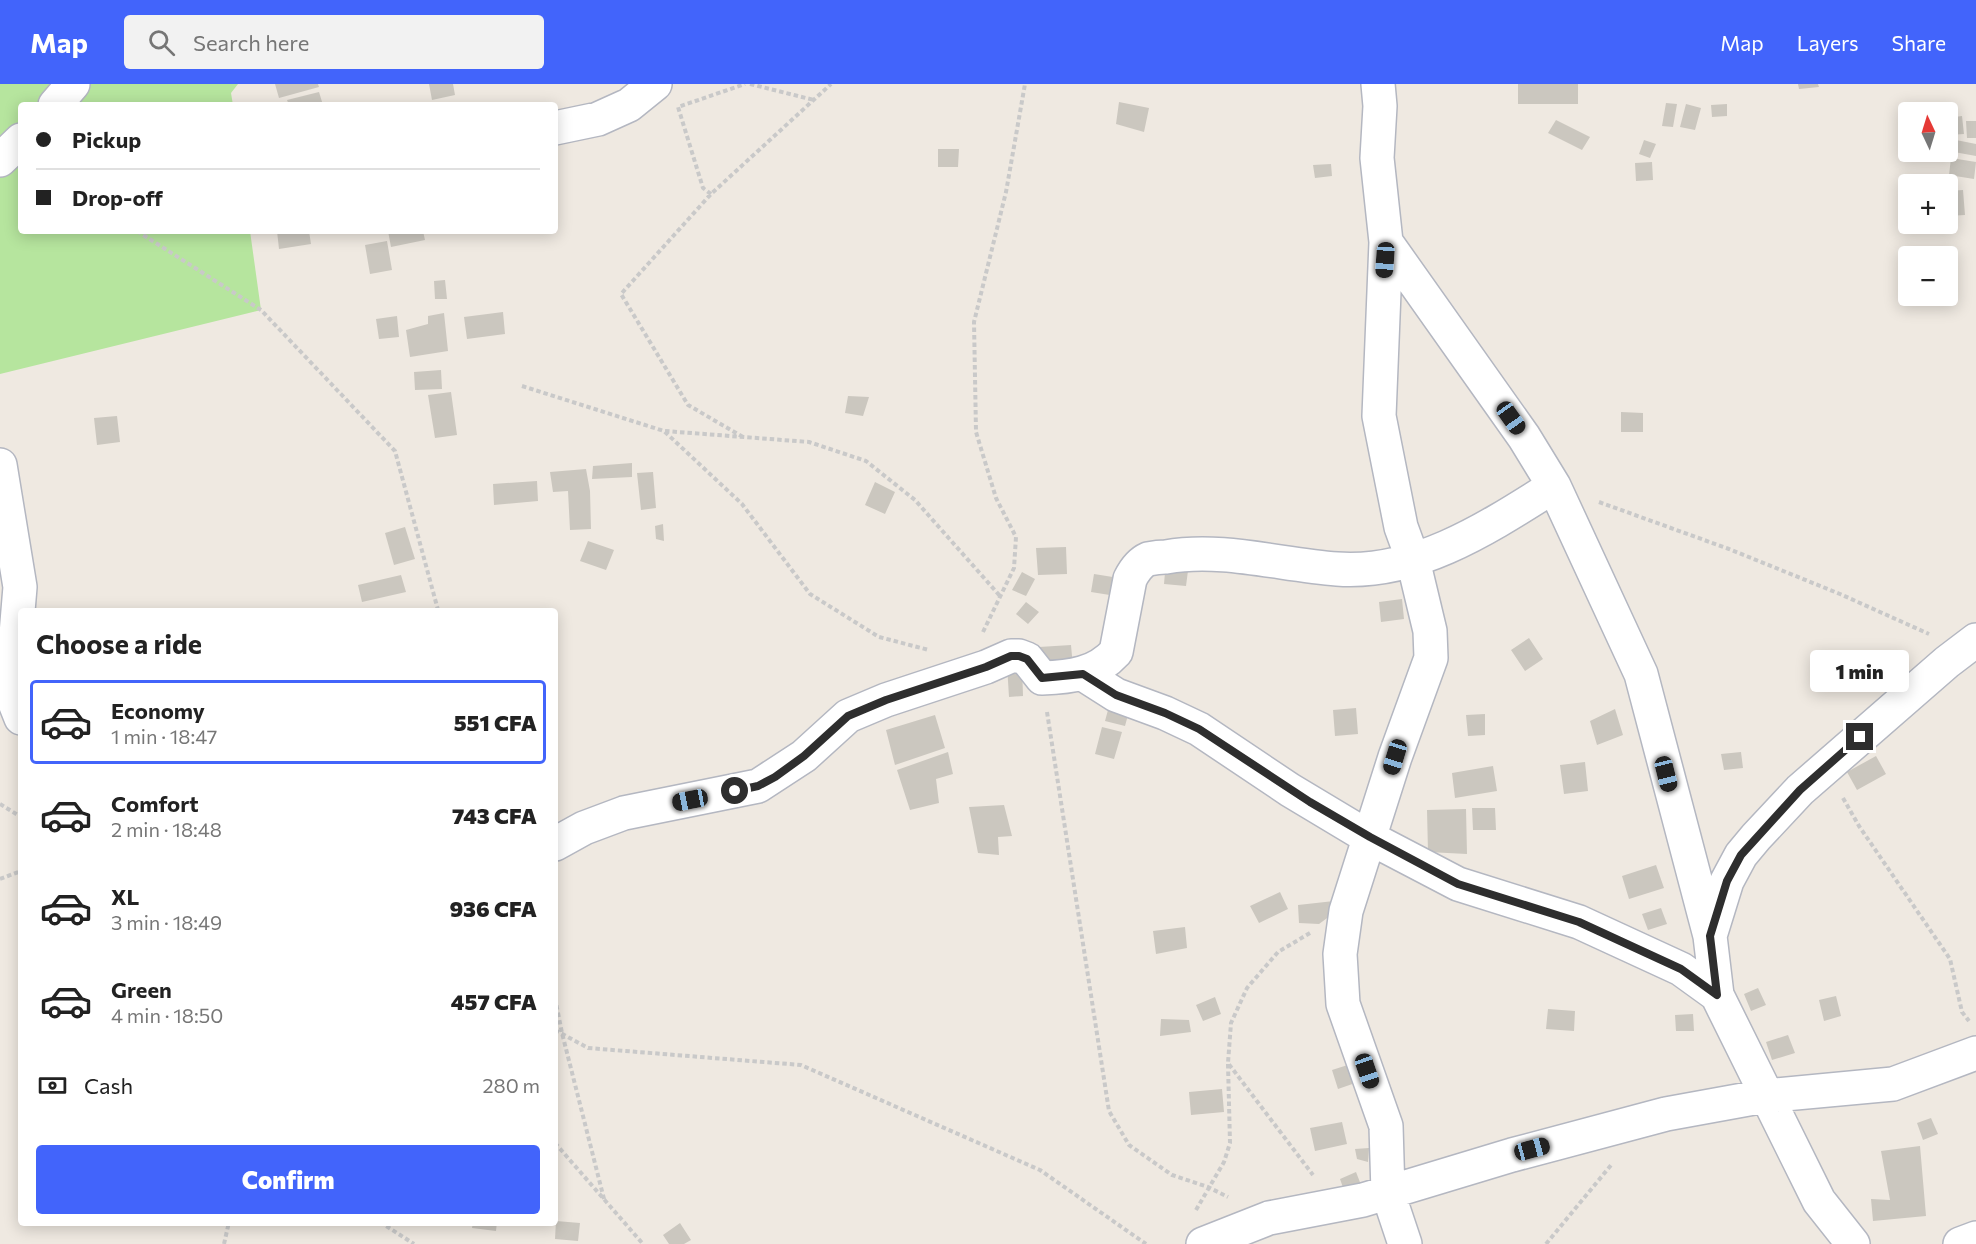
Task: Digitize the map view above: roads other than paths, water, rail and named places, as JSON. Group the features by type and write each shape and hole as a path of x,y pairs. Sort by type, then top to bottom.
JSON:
{"street":[{"path":"58,102 73,84"},
{"path":"558,127 598,118 629,105 655,84"},
{"path":"1378,84 1380,106 1377,158 1386,242 1379,416 1399,517 1413,560 1430,631 1431,658 1395,757 1346,911 1340,954 1343,1004 1386,1126 1388,1193 1409,1240"},
{"path":"0,160 18,143"},
{"path":"1386,242 1524,437 1554,486 1641,674 1710,936 1717,995 1819,1201 1853,1244"},
{"path":"0,465 20,588 18,608"},
{"path":"558,842 584,828 624,813 758,786 804,756 848,716 886,700 986,667 1011,656 1027,659 1042,678 1083,674 1109,659 1116,651 1130,579 1135,569 1147,560 1204,553 1339,569 1380,568 1413,560 1485,529 1554,486"},
{"path":"18,612 12,682 18,709"},
{"path":"1710,936 1727,881 1741,855 1800,790 1969,645"},
{"path":"1083,674 1116,695 1165,713 1199,729 1290,790 1370,837 1458,884 1579,922 1681,969 1717,995"},
{"path":"1198,1230 1339,1205 1388,1193 1512,1155 1666,1114 1766,1095 1893,1084 1976,1053"},
{"path":"1960,1244 1976,1238"}]}
